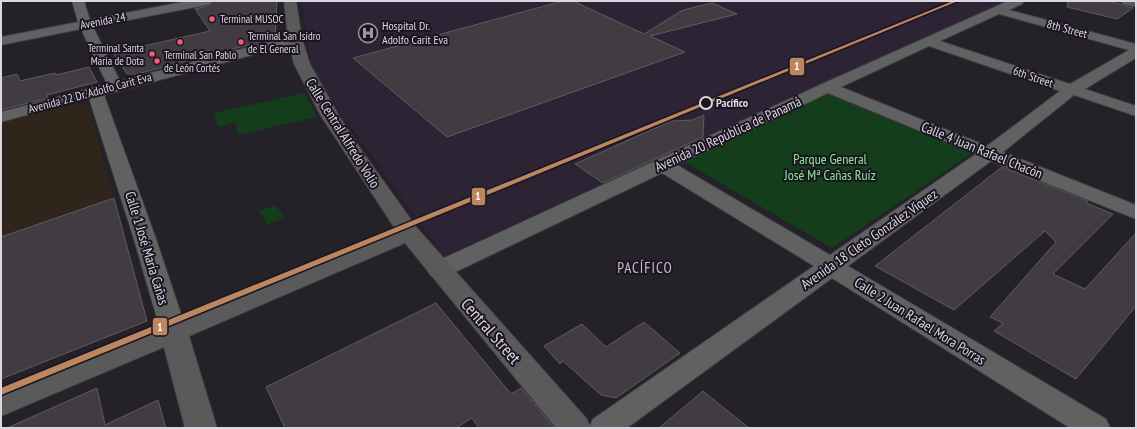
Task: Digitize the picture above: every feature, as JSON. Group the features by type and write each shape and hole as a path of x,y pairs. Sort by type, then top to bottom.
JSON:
{"main road":[{"name":"Calle Central Alfredo Volio","path":"290,1 295,39 302,64 318,97 358,159 409,233"},
{"path":"1127,1 1136,3"},
{"path":"1,403 409,233"},
{"name":"Central Street","path":"409,233 575,428"},
{"name":"Calle 1 José María Cañas","path":"174,332 201,428"}],"street":[{"path":"78,1 84,25 116,87"},
{"name":"Avenida 24","path":"1,41 206,1"},
{"name":"Avenida 20 República de Panamá","path":"439,270 828,87 1018,1"},
{"name":"8th Street","path":"997,10 1136,48"},
{"name":"Avenida 22 Dr. Adolfo Carit Eva","path":"1,117 295,39"},
{"name":"6th Street","path":"929,42 1136,111"},
{"name":"Avenida 18 Cleto González Víquez","path":"604,428 989,153 1071,90 1136,52"},
{"name":"Calle 4 Juan Rafael Chacón","path":"828,87 1136,213"},
{"name":"Calle 1 José María Cañas","path":"95,92 144,236 174,332"},
{"name":"Calle 2 Juan Rafael Mora Porras","path":"663,164 1095,428"}],"shaded area":[{"path":"302,1 1005,1 444,256 334,104 311,66"},
{"path":"74,104 88,105 114,198 1,237 1,123"}],"green space":[{"name":"Parque General José Mª Cañas Ruíz","path":"831,92 974,152 832,248 683,161"},
{"path":"305,93 317,117 237,135 236,122 218,127 214,113"},
{"path":"276,205 284,218 267,225 259,211"}],"building":[{"path":"213,1 277,1 275,38 137,74 127,74 113,53 210,31 195,9 210,5"},
{"path":"563,1 573,1 644,34 683,10 712,3 737,14 650,36 685,52 447,137 353,58"},
{"path":"1068,1 1109,1 1133,8 1117,19 1067,7"},
{"path":"89,67 97,82 47,95 48,98 1,110 1,78 17,74 20,81 55,73 56,75"},
{"path":"704,115 703,137 603,183 575,164 671,121 692,120"},
{"path":"1002,167 1088,201 1086,203 1113,214 1053,274 1085,289 1136,233 1136,306 1076,379 994,331 1003,323 990,317 1056,242 1045,231 954,310 875,266"},
{"path":"114,198 147,321 1,379 1,237"},
{"path":"436,303 511,394 521,388 554,428 479,428 472,418 456,428 285,428 266,387"},
{"path":"644,322 680,353 616,398 601,395 563,361 560,364 544,346 582,324 606,347"},
{"path":"97,388 105,425 158,400 166,428 7,428"},
{"path":"703,391 749,428 659,428"}],"rail line":[{"name":"1","path":"1,392 956,1"}],"place":[{"name":"Terminal MUSOC","path":"212,19"},
{"name":"Hospital Dr. Adolfo Carit Eva","path":"368,33"},
{"name":"Terminal San Isidro de El General","path":"241,42"},
{"name":"Terminal Santa María de Dota","path":"152,54"},
{"name":"Terminal San Pablo de León Cortés","path":"157,61"},
{"name":"Pacífico","path":"706,103"}],"district":[{"name":"PACÍFICO","path":"645,268"}]}
